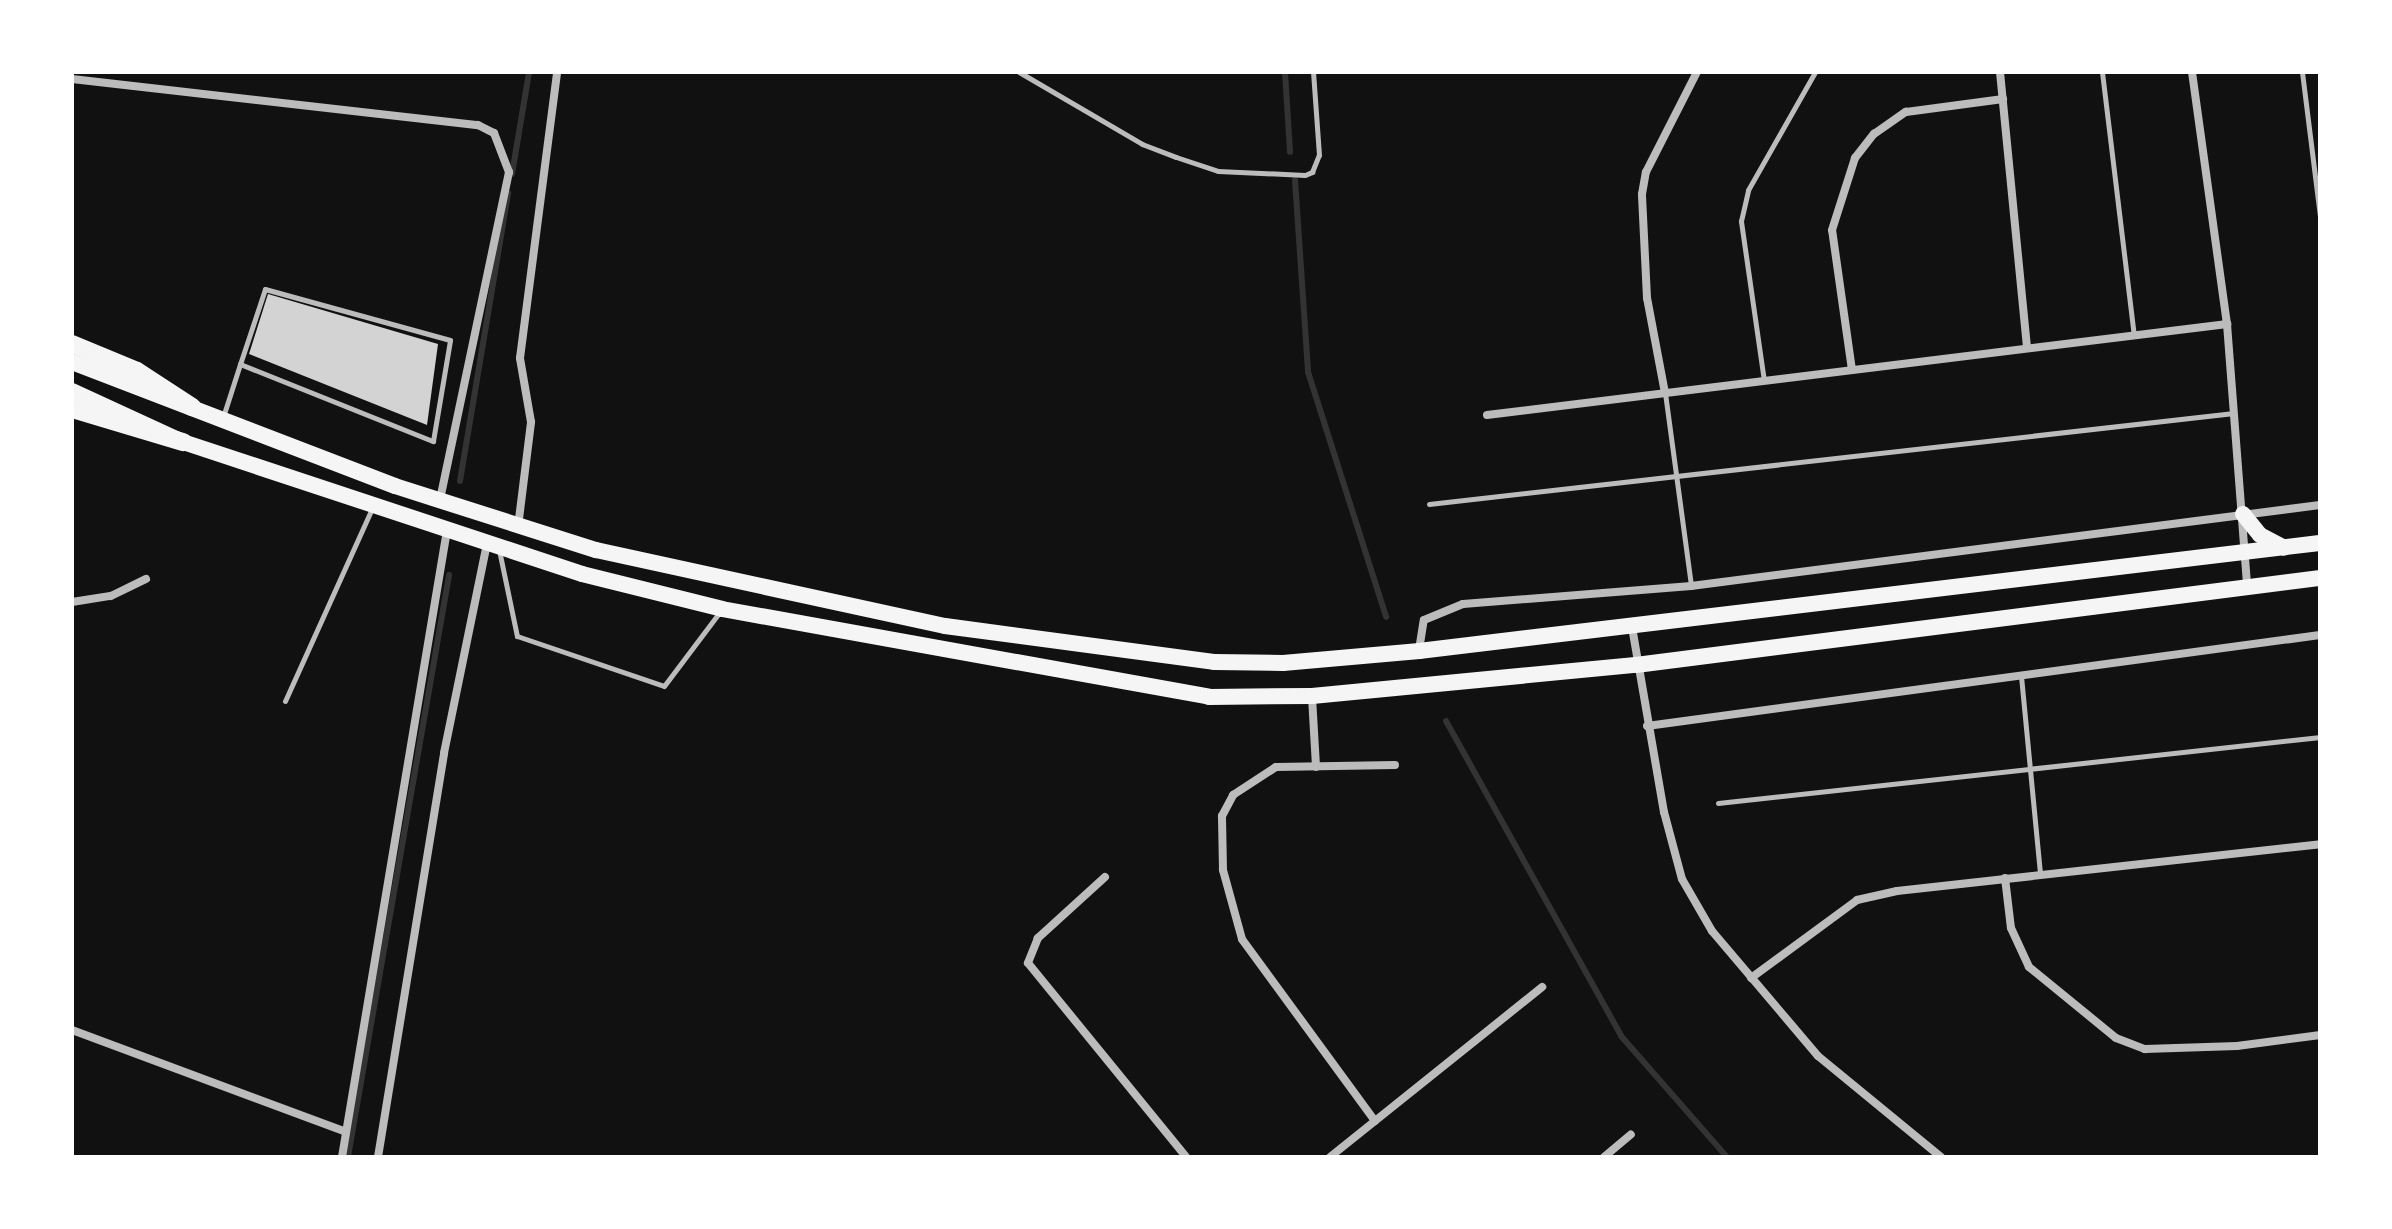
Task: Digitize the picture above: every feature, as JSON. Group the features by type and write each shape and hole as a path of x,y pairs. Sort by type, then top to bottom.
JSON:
{"main road":[{"path":"72,344 137,371 192,407"},
{"path":"72,362 518,528 673,570 945,626 1181,659 1283,663 1419,651 2320,543"},
{"path":"72,391 183,442"},
{"path":"72,409 183,442 492,545 722,609 1176,693 1312,696 1636,665 2320,578"},
{"path":"2243,514 2260,535 2284,548"}],"street":[{"path":"518,528 531,422 520,358 557,72"},
{"path":"1665,393 1647,298 1642,194 1646,172 1697,72"},
{"path":"2000,72 2027,348"},
{"path":"2192,72 2227,324 2247,586"},
{"path":"72,79 478,125 494,133 509,172 440,501"},
{"path":"1852,370 1832,230 1855,158 1874,134 1906,112 2003,99"},
{"path":"1487,415 2227,324"},
{"path":"1419,651 1424,620 1447,607 1691,586 2320,505"},
{"path":"342,1157 447,530"},
{"path":"378,1157 444,753 492,545"},
{"path":"72,602 111,596 146,579"},
{"path":"1632,627 1647,726 1682,879 1712,931 1818,1056 1941,1157"},
{"path":"1647,726 2320,635"},
{"path":"1312,696 1316,767"},
{"path":"1375,1121 1242,939 1223,870 1222,816 1233,795 1252,778 1276,767 1395,765"},
{"path":"1751,978 1857,900 2005,878 2320,844"},
{"path":"1105,877 1038,938 1028,963 1186,1157"},
{"path":"2005,878 2011,928 2029,967 2116,1038 2145,1049 2237,1046 2320,1035"},
{"path":"1330,1157 1542,987"},
{"path":"72,1030 346,1132"},
{"path":"1604,1157 1631,1134"}],"lane":[{"path":"1019,72 1142,144 1176,157 1218,171 1305,175 1312,172 1319,155 1313,72"},
{"path":"1764,381 1741,221 1748,190 1815,72"},
{"path":"2102,72 2134,335"},
{"path":"2302,72 2320,216"},
{"path":"222,418 240,364 265,289 450,340 433,441 240,364"},
{"path":"1665,393 1691,586"},
{"path":"1429,504 2234,413"},
{"path":"285,701 374,506"},
{"path":"492,545 517,636 664,686 722,609"},
{"path":"2021,675 2040,874"},
{"path":"1718,803 2320,737"}],"building":[{"path":"268,294 438,344 427,425 249,354"}],"waterway":[{"path":"512,174 529,72"},
{"path":"1285,72 1290,152"},
{"path":"1295,180 1308,372 1386,617"},
{"path":"460,481 508,193"},
{"path":"348,1157 449,575"},
{"path":"1446,721 1621,1036 1727,1157"}]}
